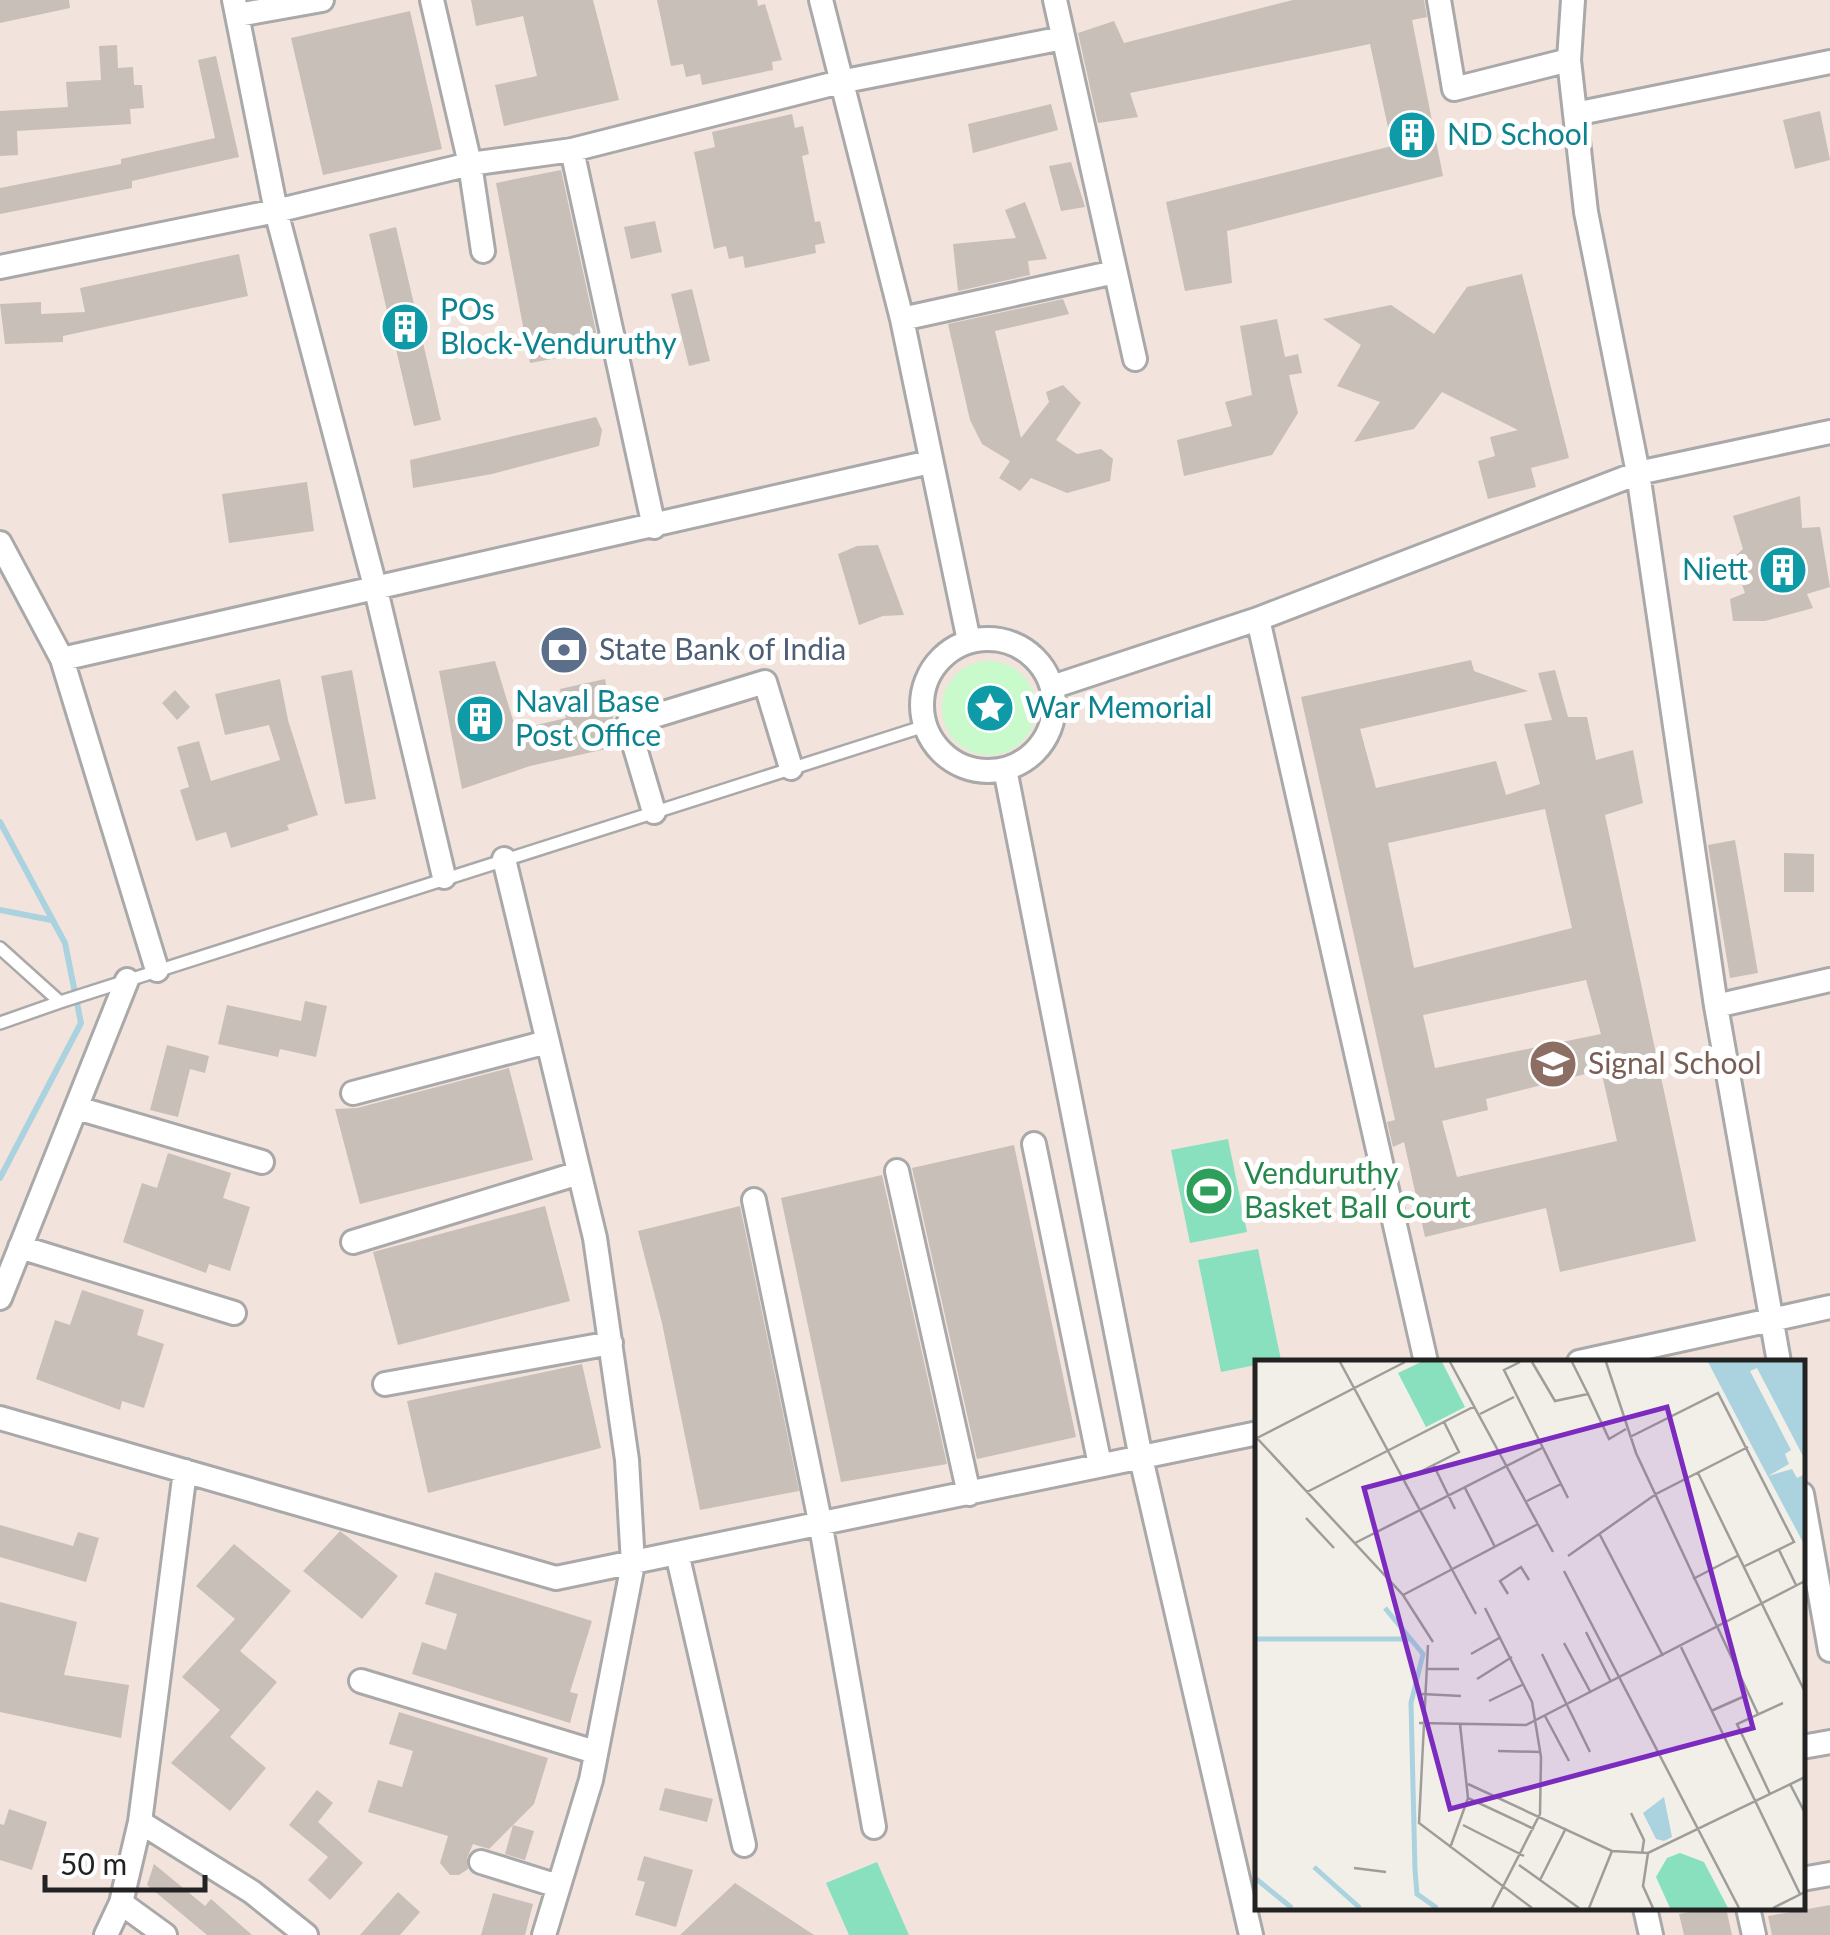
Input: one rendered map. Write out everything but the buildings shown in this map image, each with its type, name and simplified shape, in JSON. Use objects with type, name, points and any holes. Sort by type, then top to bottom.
[{"type":"street","points":[[322,0],[236,8],[276,212],[376,590],[444,877]]},
{"type":"street","points":[[432,0],[470,164],[483,251]]},
{"type":"street","points":[[821,0],[902,320],[969,641]]},
{"type":"street","points":[[1054,0],[1135,359]]},
{"type":"street","points":[[1438,0],[1454,89],[1569,60]]},
{"type":"street","points":[[1572,0],[1569,60],[1586,212],[1638,473],[1716,1006],[1780,1360]]},
{"type":"street","points":[[0,267],[276,212],[470,164],[572,150],[840,82],[1063,38]]},
{"type":"street","points":[[1574,114],[1830,62]]},
{"type":"street","points":[[572,150],[654,527]]},
{"type":"street","points":[[902,320],[1116,272]]},
{"type":"street","points":[[1052,687],[1258,620],[1638,473],[1830,432]]},
{"type":"street","points":[[62,659],[930,462]]},
{"type":"street","points":[[0,543],[62,659],[157,970]]},
{"type":"street","points":[[1258,620],[1426,1360]]},
{"type":"street","points":[[1000,640],[1029,652],[1052,687],[1050,728],[1032,753],[1005,769],[966,767],[948,758],[925,726],[921,705],[929,674],[950,650],[969,641],[1000,640]]},
{"type":"street","points":[[654,812],[628,724],[765,682],[791,768]]},
{"type":"street","points":[[1005,769],[1141,1458],[1250,1935]]},
{"type":"street","points":[[504,859],[595,1238],[627,1460],[633,1564],[591,1780],[544,1935]]},
{"type":"street","points":[[0,1298],[126,980]]},
{"type":"street","points":[[1716,1006],[1830,980]]},
{"type":"street","points":[[353,1093],[547,1042]]},
{"type":"street","points":[[77,1108],[262,1162]]},
{"type":"street","points":[[1034,1144],[1100,1466]]},
{"type":"street","points":[[896,1171],[969,1494]]},
{"type":"street","points":[[352,1242],[579,1173]]},
{"type":"street","points":[[754,1200],[820,1521],[874,1828]]},
{"type":"street","points":[[20,1247],[234,1313]]},
{"type":"street","points":[[1588,1360],[1830,1306]]},
{"type":"street","points":[[385,1384],[611,1343]]},
{"type":"street","points":[[0,1418],[556,1578],[1255,1434]]},
{"type":"street","points":[[106,1935],[121,1902],[140,1822],[185,1471]]},
{"type":"street","points":[[1805,1511],[1830,1650]]},
{"type":"street","points":[[677,1553],[744,1845]]},
{"type":"street","points":[[361,1681],[595,1752]]},
{"type":"street","points":[[1805,1746],[1830,1742]]},
{"type":"street","points":[[140,1822],[252,1892],[306,1935]]},
{"type":"street","points":[[480,1862],[558,1886]]},
{"type":"street","points":[[1805,1878],[1830,1874]]},
{"type":"street","points":[[121,1902],[165,1935]]},
{"type":"street","points":[[1645,1910],[1651,1935]]},
{"type":"street","points":[[1748,1910],[1754,1935]]},
{"type":"lane","points":[[0,1023],[444,877],[925,726]]},
{"type":"lane","points":[[0,948],[65,1001]]},
{"type":"shaded area","points":[[0,0],[1830,0],[1830,1935],[0,1935]]},
{"type":"green space","points":[[989,661],[1007,665],[1022,675],[1032,690],[1036,708],[1032,726],[1022,741],[1007,751],[989,755],[971,751],[956,741],[946,726],[942,708],[946,690],[956,675],[971,665]]},
{"type":"green space","name":"Venduruthy Basket Ball Court","points":[[1228,1139],[1247,1232],[1190,1243],[1171,1150]]},
{"type":"green space","points":[[1258,1249],[1281,1360],[1255,1360],[1255,1365],[1221,1372],[1198,1260]]},
{"type":"green space","points":[[877,1862],[909,1935],[849,1935],[826,1883]]},
{"type":"waterway","points":[[0,822],[65,943],[81,1023],[0,1178]]},
{"type":"waterway","points":[[0,910],[51,920]]},
{"type":"place","name":"ND School","points":[[1412,135]]},
{"type":"place","name":"POs Block-Venduruthy","points":[[405,327]]},
{"type":"place","name":"Niett","points":[[1783,570]]},
{"type":"place","name":"State Bank of India","points":[[564,650]]},
{"type":"place","name":"War Memorial","points":[[990,708]]},
{"type":"place","name":"Naval Base Post Office","points":[[480,719]]},
{"type":"place","name":"Signal School","points":[[1553,1064]]},
{"type":"place","name":"Venduruthy Basket Ball Court","points":[[1209,1191]]}]
